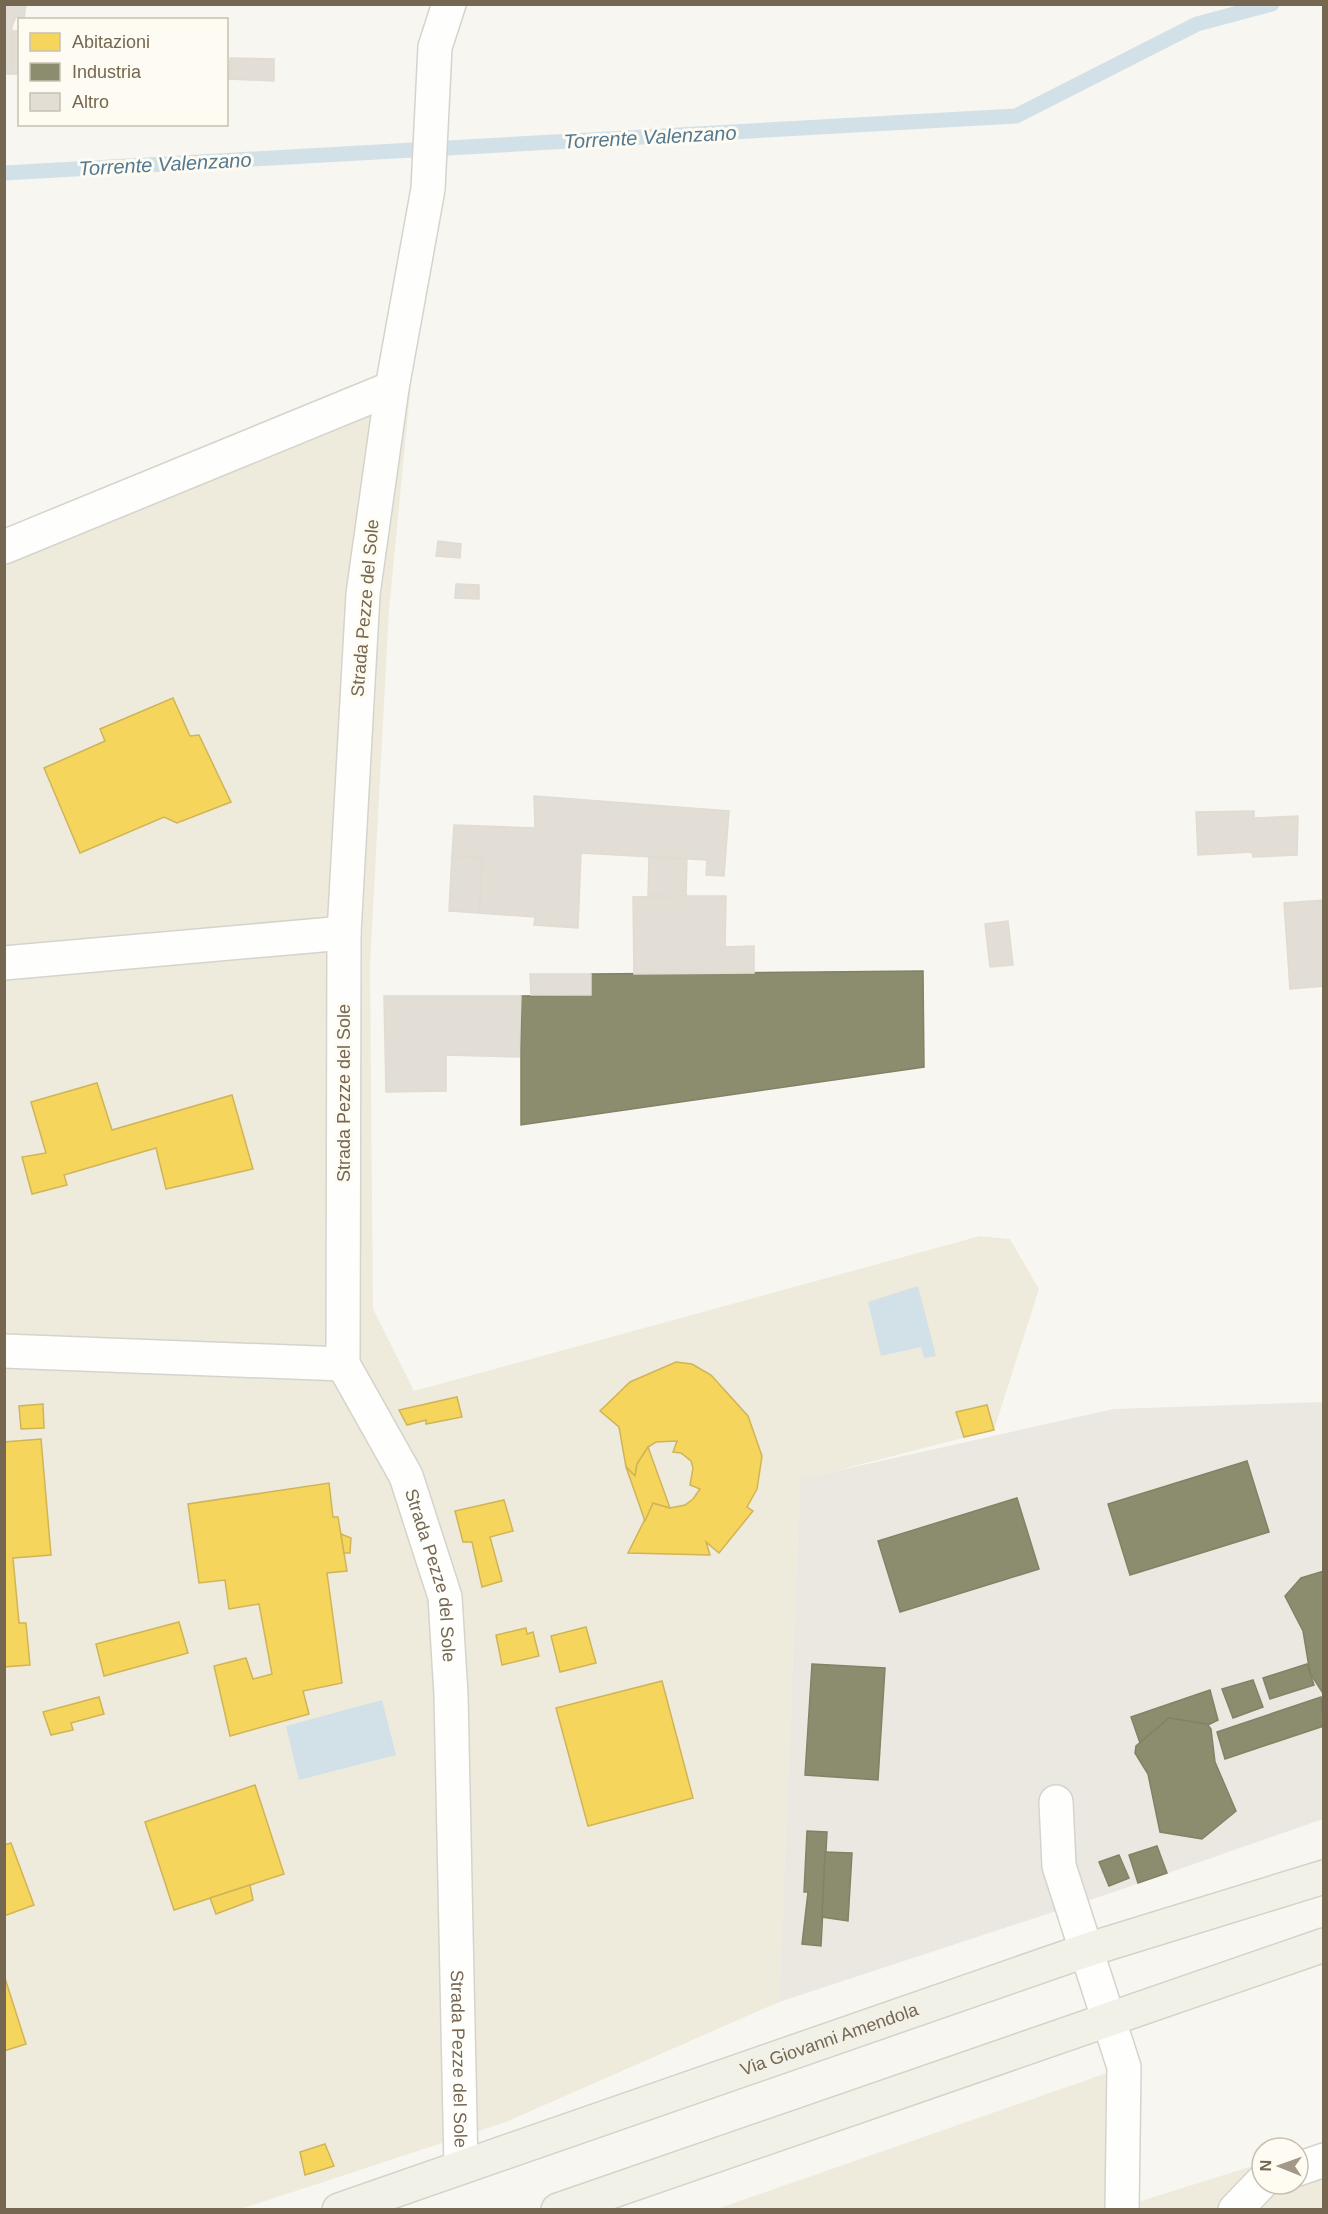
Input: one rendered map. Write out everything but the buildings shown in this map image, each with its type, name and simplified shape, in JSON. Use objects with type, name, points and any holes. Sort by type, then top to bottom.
[{"type":"main road","name":"Via Giovanni Amendola","points":[[339,2210],[1087,1950],[1323,1877]]},
{"type":"main road","points":[[558,2210],[1323,1945]]},
{"type":"street","name":"Strada Pezze del Sole","points":[[449,4],[435,47],[428,182],[392,388],[363,594],[344,933],[342,1364],[406,1476],[445,1597],[451,1695],[461,2167]]},
{"type":"street","points":[[4,547],[392,388]]},
{"type":"street","points":[[4,963],[344,933]]},
{"type":"street","points":[[4,1351],[342,1364]]},
{"type":"street","points":[[1056,1802],[1059,1866],[1124,2067],[1122,2210]]},
{"type":"street","points":[[1235,2210],[1250,2194]]},
{"type":"shaded area","points":[[413,362],[389,610],[370,965],[373,1309],[414,1391],[980,1236],[1010,1239],[1039,1289],[994,1430],[800,1480],[779,2002],[506,2122],[241,2209],[5,2210],[5,532]]},
{"type":"shaded area","points":[[918,1286],[936,1356],[924,1358],[921,1347],[881,1356],[868,1302]]},
{"type":"shaded area","points":[[1323,1402],[1323,1819],[1108,1894],[779,2002],[800,1479],[1114,1409]]},
{"type":"shaded area","points":[[382,1700],[396,1755],[299,1780],[286,1726]]},
{"type":"shaded area","points":[[1124,2067],[1122,2207],[1250,2167],[1250,2196],[1310,2196],[1310,2147],[1323,2143],[1323,2209],[714,2210]]},
{"type":"waterway","name":"Torrente Valenzano","points":[[4,173],[1016,116],[1197,24],[1272,4]]}]
